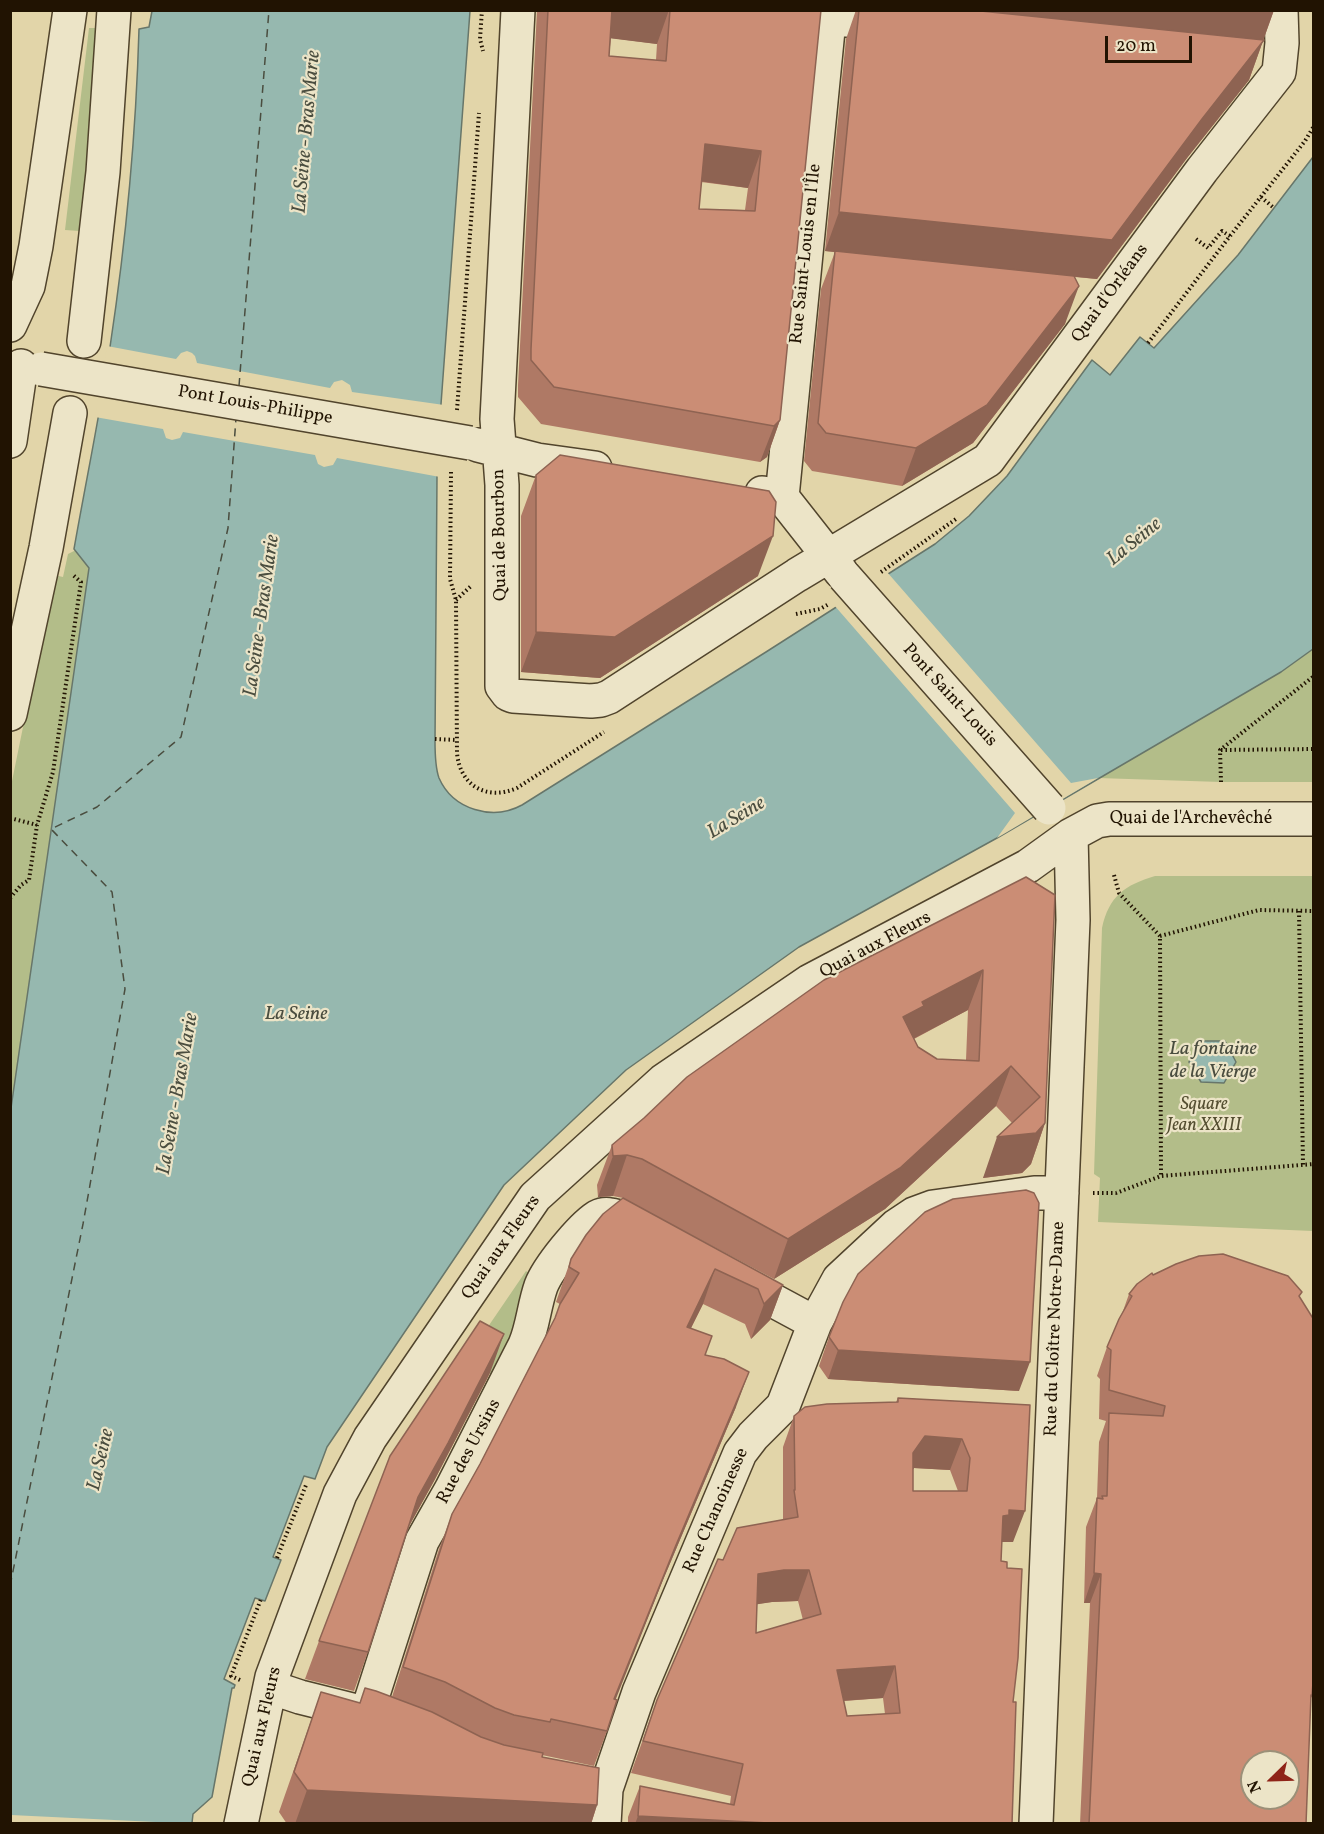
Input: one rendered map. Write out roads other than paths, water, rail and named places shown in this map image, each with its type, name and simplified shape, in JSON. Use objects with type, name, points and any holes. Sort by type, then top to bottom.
[{"type":"street","points":[[10,325],[28,286],[36,246],[70,10]]},
{"type":"street","points":[[84,341],[103,172],[114,10]]},
{"type":"street","name":"Quai de Bourbon","points":[[518,10],[497,419],[485,447],[502,485],[502,681],[504,690],[510,695],[601,700],[797,574],[834,578]]},
{"type":"street","points":[[748,10],[830,14],[927,28]]},
{"type":"street","name":"Quai d'Orléans","points":[[834,578],[874,529],[988,459],[1202,170],[1279,72],[1269,62],[1281,10]]},
{"type":"street","name":"Rue Saint-Louis en l'Île","points":[[782,496],[820,270],[830,14]]},
{"type":"street","points":[[1069,296],[1081,297],[1100,308]]},
{"type":"street","points":[[10,441],[24,366]]},
{"type":"street","name":"Pont Louis-Philippe","points":[[24,366],[485,447],[537,460],[618,472]]},
{"type":"street","points":[[10,714],[46,548],[70,413]]},
{"type":"street","points":[[735,489],[782,496]]},
{"type":"street","name":"Pont Saint-Louis","points":[[782,496],[834,578],[1049,808],[1071,835]]},
{"type":"street","name":"Quai de l'Archevêché","points":[[1071,835],[1097,821],[1109,819],[1314,819]]},
{"type":"street","name":"Rue du Cloître Notre-Dame","points":[[1036,1824],[1039,1418],[1062,1193],[1074,920],[1071,835]]},
{"type":"street","name":"Quai aux Fleurs","points":[[241,1824],[255,1684],[353,1467],[370,1438],[536,1197],[663,1081],[786,996],[810,981],[1028,866],[1071,835]]},
{"type":"street","name":"Rue Chanoinesse","points":[[604,1824],[606,1789],[639,1692],[740,1453],[762,1426],[783,1406],[815,1323],[839,1279],[896,1226],[914,1214],[933,1207],[1034,1193],[1062,1193]]},
{"type":"street","name":"Rue des Ursins","points":[[255,1684],[381,1719],[422,1541],[451,1490],[525,1345],[532,1327],[542,1284],[566,1248],[600,1215],[618,1216],[669,1244]]},
{"type":"street","points":[[710,1266],[815,1323]]},
{"type":"street","points":[[783,1406],[815,1407]]},
{"type":"street","points":[[572,1782],[606,1789]]},
{"type":"water","name":"La Seine","points":[[152,11],[470,11],[437,477],[435,741],[439,778],[445,789],[464,805],[475,810],[499,812],[522,805],[935,544],[969,516],[1007,476],[1092,360],[1110,375],[1140,337],[1154,348],[1238,255],[1313,157],[1313,649],[1281,672],[997,838],[799,947],[626,1070],[504,1185],[327,1447],[315,1479],[304,1476],[273,1557],[281,1560],[265,1601],[255,1598],[224,1679],[235,1685],[232,1688],[212,1797],[193,1814],[192,1823],[11,1824],[11,1108],[89,568],[74,549],[106,372],[121,268],[133,148],[139,29],[149,27]]},
{"type":"water","name":"La fontaine de la Vierge","points":[[1202,1041],[1225,1041],[1236,1062],[1224,1083],[1201,1082],[1189,1062]]},
{"type":"water label","name":"La Seine - Bras Marie","points":[[308,132]]},
{"type":"water label","name":"La Seine - Bras Marie","points":[[263,616]]},
{"type":"water label","name":"La Seine - Bras Marie","points":[[179,1094]]},
{"type":"park label","name":"Square Jean XXIII","points":[[1204,1116]]}]
